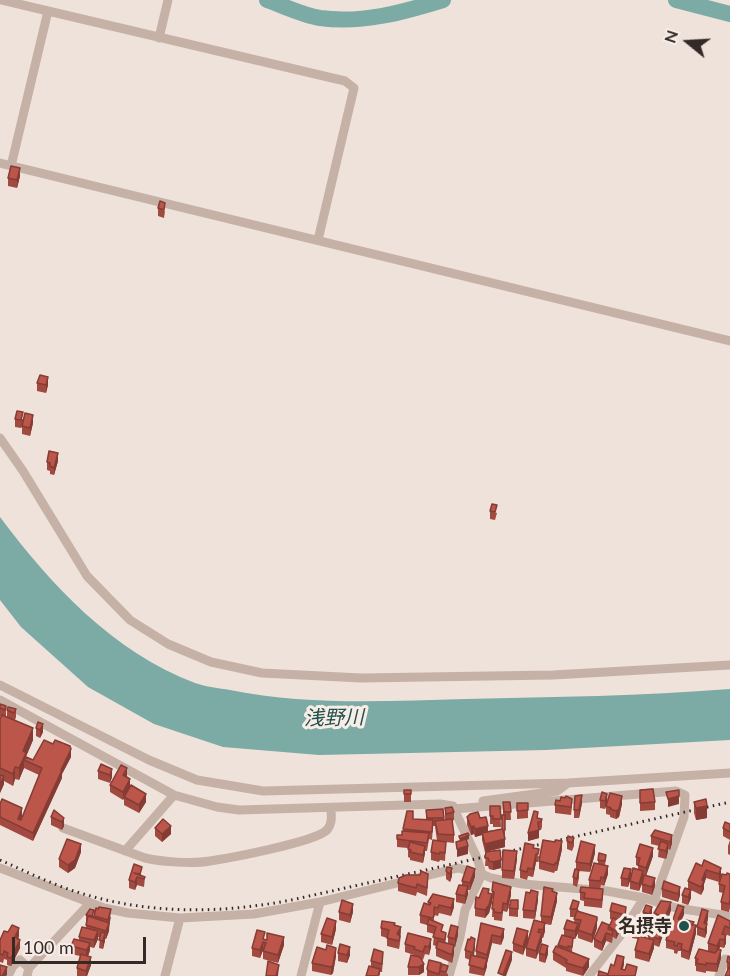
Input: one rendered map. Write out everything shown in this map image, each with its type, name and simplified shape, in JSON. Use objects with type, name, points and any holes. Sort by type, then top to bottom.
[{"type":"street","points":[[2,0],[345,81],[354,88],[318,240]]},
{"type":"street","points":[[159,38],[168,0]]},
{"type":"street","points":[[11,166],[48,11]]},
{"type":"street","points":[[0,163],[730,341]]},
{"type":"street","points":[[0,438],[87,576],[130,620],[168,644],[211,662],[262,673],[361,678],[553,675],[730,665]]},
{"type":"street","points":[[0,685],[148,760],[197,780],[263,791],[568,783],[730,773]]},
{"type":"street","points":[[0,700],[174,795],[217,807],[238,810],[440,804],[454,808],[676,791],[685,795],[684,817],[654,901]]},
{"type":"street","points":[[454,808],[557,791],[568,783]]},
{"type":"street","points":[[125,851],[174,795]]},
{"type":"street","points":[[63,828],[155,860],[208,862],[311,839],[327,830],[332,822],[331,808]]},
{"type":"street","points":[[449,976],[465,910],[482,874],[454,808]]},
{"type":"street","points":[[0,868],[90,903],[128,914],[180,918],[254,914],[320,902],[458,868],[490,878],[523,884],[607,891],[644,898],[676,908],[730,916]]},
{"type":"street","points":[[589,976],[620,936],[644,898]]},
{"type":"street","points":[[301,976],[320,902]]},
{"type":"street","points":[[8,976],[13,966],[20,960],[28,972],[90,903]]},
{"type":"street","points":[[165,976],[180,918]]},
{"type":"street","points":[[719,976],[725,959]]},
{"type":"water","name":"浅野川","points":[[0,517],[62,591],[111,635],[137,654],[165,670],[199,684],[259,695],[348,701],[598,696],[730,689],[730,740],[546,750],[319,755],[223,747],[154,724],[88,687],[21,627],[0,600]]},
{"type":"building","points":[[11,166],[20,168],[17,180],[8,178]]},
{"type":"building","points":[[160,201],[165,203],[164,210],[158,208]]},
{"type":"building","points":[[40,375],[48,377],[46,385],[37,383]]},
{"type":"building","points":[[17,411],[23,412],[21,420],[15,419]]},
{"type":"building","points":[[25,413],[33,415],[30,428],[22,426]]},
{"type":"building","points":[[49,451],[58,453],[54,468],[47,462]]},
{"type":"building","points":[[492,504],[497,505],[495,512],[490,511]]},
{"type":"building","points":[[0,704],[6,706],[5,710],[0,708]]},
{"type":"building","points":[[8,707],[16,709],[14,713],[7,710]]},
{"type":"building","points":[[2,715],[33,728],[23,751],[26,753],[19,768],[15,767],[13,774],[0,768],[0,719]]},
{"type":"building","points":[[38,722],[43,724],[40,730],[36,728]]},
{"type":"building","points":[[44,740],[53,744],[55,740],[70,746],[71,749],[33,833],[0,817],[0,804],[2,799],[22,808],[18,819],[21,820],[42,768],[24,760],[26,757],[33,760]]},
{"type":"building","points":[[101,764],[112,769],[110,775],[98,771]]},
{"type":"building","points":[[121,765],[127,768],[123,775],[130,779],[123,792],[110,785]]},
{"type":"building","points":[[131,785],[146,794],[139,805],[124,797]]},
{"type":"building","points":[[653,789],[655,802],[640,803],[640,790]]},
{"type":"building","points":[[404,790],[411,790],[411,794],[404,794]]},
{"type":"building","points":[[679,790],[679,796],[668,799],[666,792]]},
{"type":"building","points":[[602,792],[607,794],[605,801],[600,800]]},
{"type":"building","points":[[610,793],[622,796],[619,809],[616,811],[606,806]]},
{"type":"building","points":[[582,795],[579,810],[574,810],[575,796]]},
{"type":"building","points":[[566,796],[572,799],[571,807],[555,805],[556,800],[560,801],[561,797]]},
{"type":"building","points":[[706,799],[707,806],[696,808],[694,802]]},
{"type":"building","points":[[503,802],[510,802],[511,812],[504,812]]},
{"type":"building","points":[[517,803],[528,803],[528,810],[517,811]]},
{"type":"building","points":[[490,806],[500,806],[501,819],[493,819],[493,816],[490,816]]},
{"type":"building","points":[[452,807],[454,812],[446,814],[445,808]]},
{"type":"building","points":[[443,809],[444,818],[427,818],[426,810]]},
{"type":"building","points":[[54,810],[64,818],[62,822],[51,817]]},
{"type":"building","points":[[407,811],[413,811],[413,819],[433,820],[432,832],[403,829]]},
{"type":"building","points":[[534,811],[538,812],[537,818],[542,819],[538,822],[539,830],[528,833]]},
{"type":"building","points":[[478,812],[480,818],[486,817],[488,826],[475,829],[474,826],[471,827],[467,817]]},
{"type":"building","points":[[502,815],[505,815],[505,830],[503,830],[505,839],[485,844],[482,833],[502,829]]},
{"type":"building","points":[[163,819],[171,826],[162,834],[155,828]]},
{"type":"building","points":[[452,819],[454,835],[438,834],[435,821]]},
{"type":"building","points":[[725,822],[730,824],[730,832],[723,828]]},
{"type":"building","points":[[655,830],[672,835],[670,842],[651,836]]},
{"type":"building","points":[[402,831],[429,833],[427,843],[397,839],[397,835],[402,835]]},
{"type":"building","points":[[468,833],[469,835],[460,839],[459,836]]},
{"type":"building","points":[[568,836],[574,838],[572,843],[567,841]]},
{"type":"building","points":[[67,839],[81,844],[75,860],[68,865],[59,859]]},
{"type":"building","points":[[466,839],[468,846],[457,849],[456,842]]},
{"type":"building","points":[[433,840],[446,842],[445,853],[431,852]]},
{"type":"building","points":[[543,840],[562,841],[557,863],[554,865],[539,861]]},
{"type":"building","points":[[581,841],[595,845],[590,864],[576,862]]},
{"type":"building","points":[[661,841],[668,844],[666,851],[658,849]]},
{"type":"building","points":[[410,842],[425,846],[423,855],[410,852],[411,850],[408,849]]},
{"type":"building","points":[[525,843],[539,849],[533,869],[528,868],[527,872],[520,870]]},
{"type":"building","points":[[640,844],[653,848],[646,868],[638,865],[640,858],[636,857]]},
{"type":"building","points":[[500,850],[501,860],[493,862],[485,858],[486,852]]},
{"type":"building","points":[[503,850],[517,851],[514,871],[502,870]]},
{"type":"building","points":[[599,853],[606,855],[605,861],[598,860]]},
{"type":"building","points":[[704,860],[721,868],[719,874],[706,870],[701,887],[688,881],[696,863],[702,866]]},
{"type":"building","points":[[594,863],[608,866],[604,878],[601,877],[600,881],[589,880]]},
{"type":"building","points":[[134,864],[142,867],[140,874],[134,873],[145,877],[144,879],[137,877],[135,882],[129,880]]},
{"type":"building","points":[[467,866],[475,869],[470,883],[462,881]]},
{"type":"building","points":[[447,867],[452,868],[450,874],[446,871]]},
{"type":"building","points":[[624,868],[631,869],[628,879],[621,878]]},
{"type":"building","points":[[633,868],[643,871],[639,884],[630,881]]},
{"type":"building","points":[[575,869],[579,870],[577,879],[573,877]]},
{"type":"building","points":[[421,871],[428,874],[427,888],[417,884],[416,888],[398,883],[399,878],[406,875],[420,875]]},
{"type":"building","points":[[722,874],[730,874],[729,904],[721,902],[725,886],[719,884]]},
{"type":"building","points":[[644,875],[655,878],[652,887],[642,884]]},
{"type":"building","points":[[664,881],[680,887],[678,894],[662,889]]},
{"type":"building","points":[[493,882],[511,887],[507,904],[503,903],[502,913],[494,912],[492,909]]},
{"type":"building","points":[[459,885],[468,886],[465,896],[456,894]]},
{"type":"building","points":[[544,887],[553,889],[552,891],[557,893],[551,917],[541,916]]},
{"type":"building","points":[[581,887],[603,889],[602,900],[584,898],[585,893],[580,892]]},
{"type":"building","points":[[483,888],[489,889],[488,893],[492,894],[485,910],[475,908],[476,897],[479,898]]},
{"type":"building","points":[[685,888],[691,890],[688,897],[682,895]]},
{"type":"building","points":[[531,890],[538,892],[535,911],[523,910],[526,892],[530,893]]},
{"type":"building","points":[[433,894],[454,899],[451,908],[439,905],[438,908],[434,907],[432,918],[420,915],[424,903],[430,905],[431,903],[428,902]]},
{"type":"building","points":[[342,900],[353,904],[350,915],[339,912]]},
{"type":"building","points":[[511,900],[518,900],[518,909],[509,908]]},
{"type":"building","points":[[573,900],[579,902],[577,909],[570,909]]},
{"type":"building","points":[[661,901],[671,902],[665,918],[654,913]]},
{"type":"building","points":[[612,903],[626,907],[625,915],[610,911]]},
{"type":"building","points":[[646,905],[652,907],[649,914],[643,912]]},
{"type":"building","points":[[678,905],[684,907],[678,919],[694,922],[692,925],[696,925],[689,952],[681,949],[682,944],[678,943],[677,946],[674,945],[675,942],[666,940]]},
{"type":"building","points":[[96,908],[111,909],[108,920],[94,916]]},
{"type":"building","points":[[90,909],[94,910],[92,916],[86,915]]},
{"type":"building","points":[[702,909],[708,911],[704,923],[707,924],[705,930],[697,927]]},
{"type":"building","points":[[577,911],[597,917],[592,935],[578,930],[581,920],[574,919]]},
{"type":"building","points":[[718,915],[730,921],[730,928],[725,926],[722,934],[726,935],[724,940],[720,939],[717,946],[708,943]]},
{"type":"building","points":[[88,916],[109,923],[106,931],[86,925]]},
{"type":"building","points":[[327,918],[336,921],[332,937],[321,934]]},
{"type":"building","points":[[613,918],[621,921],[616,931],[609,927]]},
{"type":"building","points":[[653,918],[665,922],[659,939],[648,935]]},
{"type":"building","points":[[429,919],[443,925],[441,931],[446,933],[445,940],[433,937],[436,927],[427,924]]},
{"type":"building","points":[[534,920],[545,923],[543,930],[539,929],[538,932],[542,933],[536,951],[526,948]]},
{"type":"building","points":[[567,920],[578,924],[575,931],[564,929]]},
{"type":"building","points":[[382,921],[395,923],[394,925],[401,927],[397,934],[400,936],[399,941],[387,938],[389,930],[381,928]]},
{"type":"building","points":[[635,921],[646,924],[643,933],[632,930]]},
{"type":"building","points":[[602,922],[609,925],[608,929],[613,931],[612,935],[606,933],[602,943],[594,939]]},
{"type":"building","points":[[481,923],[504,929],[501,937],[492,935],[487,955],[476,951]]},
{"type":"building","points":[[12,925],[19,928],[15,937],[20,940],[11,958],[7,957],[8,953],[4,951],[3,955],[0,954],[0,940],[4,931],[8,932]]},
{"type":"building","points":[[451,925],[458,927],[455,939],[448,937]]},
{"type":"building","points":[[82,927],[98,931],[94,940],[79,937]]},
{"type":"building","points":[[517,928],[528,931],[523,947],[513,943]]},
{"type":"building","points":[[257,930],[265,932],[263,939],[267,940],[267,933],[284,937],[278,955],[263,951],[266,943],[263,942],[260,950],[252,948]]},
{"type":"building","points":[[101,932],[105,933],[103,941],[99,940]]},
{"type":"building","points":[[408,933],[431,939],[429,947],[425,946],[423,952],[405,944]]},
{"type":"building","points":[[562,935],[573,938],[572,947],[558,945]]},
{"type":"building","points":[[639,936],[654,940],[649,954],[635,950]]},
{"type":"building","points":[[471,937],[475,939],[473,953],[465,950],[468,939],[470,940]]},
{"type":"building","points":[[74,939],[90,943],[88,948],[86,950],[71,946]]},
{"type":"building","points":[[438,941],[454,945],[452,955],[436,948]]},
{"type":"building","points":[[340,944],[350,947],[347,955],[338,953]]},
{"type":"building","points":[[542,944],[548,946],[545,955],[539,953]]},
{"type":"building","points":[[327,945],[336,948],[333,965],[331,967],[312,963],[317,947],[326,950]]},
{"type":"building","points":[[556,946],[589,959],[583,968],[566,963],[567,960],[553,952]]},
{"type":"building","points":[[374,949],[383,952],[382,964],[371,961]]},
{"type":"building","points":[[699,949],[715,953],[718,949],[721,950],[717,964],[696,963],[698,959],[695,958]]},
{"type":"building","points":[[506,950],[512,952],[503,975],[498,973]]},
{"type":"building","points":[[81,954],[91,957],[86,971],[77,968]]},
{"type":"building","points":[[411,955],[420,957],[424,964],[419,967],[408,967]]},
{"type":"building","points":[[471,955],[487,959],[484,969],[469,965]]},
{"type":"building","points":[[617,955],[624,957],[621,969],[625,970],[627,964],[637,967],[635,976],[598,976],[599,971],[608,974],[611,964],[614,966]]},
{"type":"building","points":[[429,960],[441,963],[439,974],[427,969]]},
{"type":"building","points":[[268,961],[279,965],[276,976],[266,976]]},
{"type":"building","points":[[442,964],[448,966],[446,972],[440,971]]},
{"type":"building","points":[[0,965],[7,967],[2,976],[0,976]]},
{"type":"building","points":[[730,965],[730,976],[725,976]]},
{"type":"building","points":[[369,966],[380,969],[378,976],[366,976]]},
{"type":"waterway","points":[[267,0],[307,15],[336,19],[383,16],[443,0]]},
{"type":"waterway","points":[[676,0],[730,14]]},
{"type":"railway","points":[[0,860],[67,889],[104,900],[186,910],[241,907],[296,899],[730,802]]},
{"type":"place","name":"名摂寺","points":[[684,926]]}]
